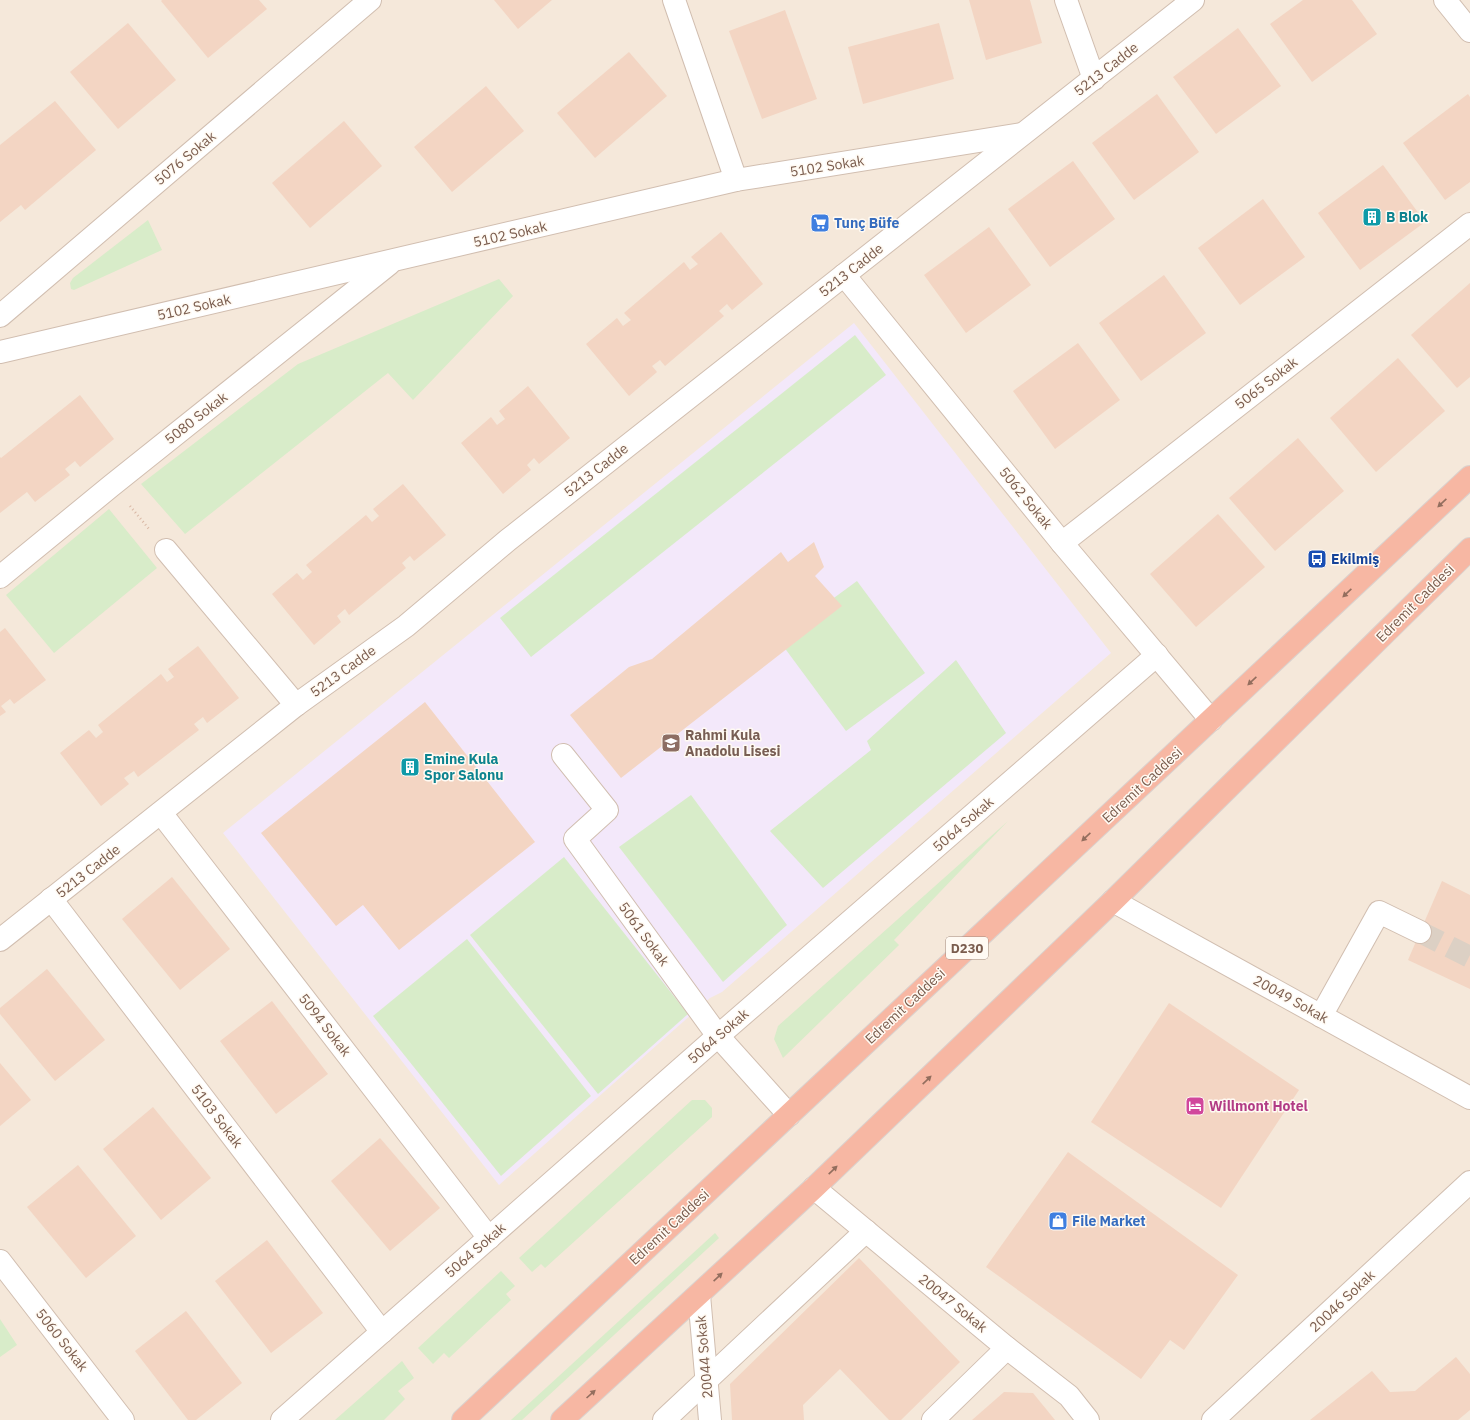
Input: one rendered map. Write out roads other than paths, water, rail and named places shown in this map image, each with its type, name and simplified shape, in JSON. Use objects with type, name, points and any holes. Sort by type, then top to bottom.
[{"type":"highway","name":"Edremit Caddesi","points":[[463,1420],[1470,477]]},
{"type":"highway","name":"Edremit Caddesi","points":[[562,1420],[814,1188],[1113,900],[1470,549]]},
{"type":"street","name":"5076 Sokak","points":[[0,316],[370,0]]},
{"type":"street","points":[[674,0],[736,180]]},
{"type":"street","points":[[1066,0],[1094,79]]},
{"type":"street","name":"5213 Cadde","points":[[0,940],[296,705],[406,626],[508,540],[1193,0]]},
{"type":"street","points":[[1445,0],[1470,31]]},
{"type":"street","name":"5102 Sokak","points":[[0,352],[736,180],[1023,134]]},
{"type":"street","name":"5065 Sokak","points":[[1062,543],[1470,224]]},
{"type":"street","name":"5080 Sokak","points":[[0,577],[111,486],[393,261]]},
{"type":"street","name":"5062 Sokak","points":[[844,275],[1062,543],[1211,720]]},
{"type":"street","points":[[166,550],[296,705]]},
{"type":"street","name":"5064 Sokak","points":[[282,1420],[718,1036],[1157,655]]},
{"type":"street","name":"5061 Sokak","points":[[563,755],[607,810],[575,839],[718,1036],[789,1115]]},
{"type":"street","name":"5094 Sokak","points":[[161,813],[489,1238]]},
{"type":"street","name":"5103 Sokak","points":[[51,900],[382,1332]]},
{"type":"street","name":"20049 Sokak","points":[[1113,900],[1470,1098]]},
{"type":"street","points":[[1321,1016],[1379,912],[1420,932]]},
{"type":"street","name":"20046 Sokak","points":[[1213,1420],[1470,1182]]},
{"type":"street","name":"20047 Sokak","points":[[814,1188],[1007,1348],[1069,1396],[1088,1420]]},
{"type":"street","points":[[664,1420],[866,1231]]},
{"type":"street","name":"5060 Sokak","points":[[0,1261],[123,1420]]},
{"type":"street","name":"20044 Sokak","points":[[699,1295],[710,1420]]},
{"type":"street","points":[[933,1420],[1007,1348]]},
{"type":"tunnel","points":[[1420,932],[1470,957]]},
{"type":"place","name":"B Blok","points":[[1372,217]]},
{"type":"place","name":"Tunç Büfe","points":[[820,223]]},
{"type":"place","name":"Ekilmiş","points":[[1317,559]]},
{"type":"place","name":"Rahmi Kula Anadolu Lisesi","points":[[671,743]]},
{"type":"place","name":"Emine Kula Spor Salonu","points":[[410,767]]},
{"type":"place","name":"Willmont Hotel","points":[[1195,1106]]},
{"type":"place","name":"File Market","points":[[1058,1221]]}]
